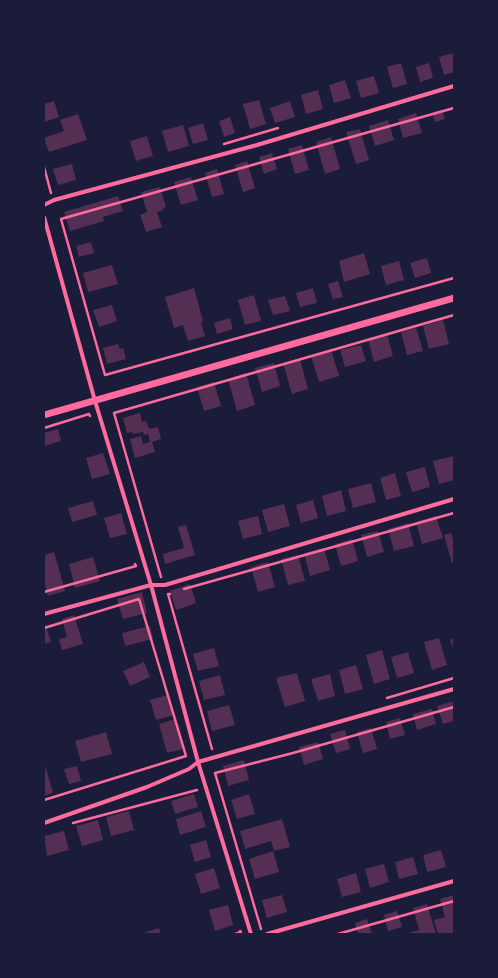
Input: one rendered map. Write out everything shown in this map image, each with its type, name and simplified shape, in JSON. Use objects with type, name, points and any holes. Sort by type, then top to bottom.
[{"type":"street","points":[[44,205],[54,200],[257,145],[454,86]]},
{"type":"street","points":[[44,217],[96,401],[151,585],[198,762],[252,934]]},
{"type":"street","points":[[44,415],[454,298]]},
{"type":"street","points":[[44,614],[151,585],[165,585],[454,499]]},
{"type":"street","points":[[44,823],[147,786],[189,769],[198,762],[454,689]]},
{"type":"street","points":[[267,934],[454,881]]},
{"type":"path","points":[[454,108],[62,219],[106,375],[454,278]]},
{"type":"path","points":[[218,145],[279,128]]},
{"type":"path","points":[[44,168],[51,193],[59,191]]},
{"type":"path","points":[[160,577],[114,413],[454,315]]},
{"type":"path","points":[[44,428],[89,414],[92,422]]},
{"type":"path","points":[[183,590],[454,513]]},
{"type":"path","points":[[44,592],[136,566],[134,559]]},
{"type":"path","points":[[176,592],[168,594],[213,750]]},
{"type":"path","points":[[44,628],[139,599],[186,756],[44,800]]},
{"type":"path","points":[[386,698],[454,678]]},
{"type":"path","points":[[268,928],[260,930],[215,773],[292,753],[454,707]]},
{"type":"path","points":[[67,825],[197,790],[199,797]]},
{"type":"path","points":[[338,934],[454,901]]},
{"type":"path","points":[[235,934],[240,932],[238,925]]},
{"type":"building","points":[[454,53],[454,72],[444,75],[439,57]]},
{"type":"building","points":[[401,63],[407,84],[393,88],[387,67]]},
{"type":"building","points":[[429,63],[433,78],[420,82],[416,67]]},
{"type":"building","points":[[374,76],[379,93],[361,98],[356,81]]},
{"type":"building","points":[[345,80],[351,98],[334,103],[329,85]]},
{"type":"building","points":[[318,90],[323,109],[306,114],[301,95]]},
{"type":"building","points":[[259,100],[266,124],[250,129],[243,104]]},
{"type":"building","points":[[54,101],[59,117],[44,122],[44,104]]},
{"type":"building","points":[[290,101],[295,117],[275,123],[270,108]]},
{"type":"building","points":[[442,110],[445,119],[435,122],[432,113]]},
{"type":"building","points":[[416,113],[422,133],[403,138],[398,119]]},
{"type":"building","points":[[78,114],[87,140],[49,152],[44,138],[64,131],[60,120]]},
{"type":"building","points":[[230,117],[235,133],[224,137],[219,121]]},
{"type":"building","points":[[388,120],[394,140],[375,146],[369,126]]},
{"type":"building","points":[[203,123],[208,140],[193,144],[188,128]]},
{"type":"building","points":[[183,125],[189,146],[168,152],[162,131]]},
{"type":"building","points":[[360,129],[369,160],[356,164],[346,132]]},
{"type":"building","points":[[147,136],[153,156],[136,161],[130,141]]},
{"type":"building","points":[[331,137],[340,169],[325,174],[316,142]]},
{"type":"building","points":[[302,145],[309,170],[295,174],[288,149]]},
{"type":"building","points":[[272,153],[277,169],[264,174],[259,157]]},
{"type":"building","points":[[247,161],[255,188],[243,192],[235,165]]},
{"type":"building","points":[[72,164],[76,180],[58,185],[53,169]]},
{"type":"building","points":[[217,169],[224,194],[212,197],[205,173]]},
{"type":"building","points":[[191,177],[198,200],[181,205],[174,182]]},
{"type":"building","points":[[160,187],[166,207],[163,208],[164,210],[157,212],[162,227],[146,232],[140,215],[147,212],[141,192]]},
{"type":"building","points":[[118,196],[123,211],[103,217],[104,221],[70,231],[64,212]]},
{"type":"building","points":[[91,242],[94,253],[79,257],[76,246]]},
{"type":"building","points":[[364,253],[370,274],[344,282],[339,261]]},
{"type":"building","points":[[427,258],[431,273],[415,278],[410,263]]},
{"type":"building","points":[[399,261],[404,280],[386,285],[381,266]]},
{"type":"building","points":[[112,265],[118,284],[88,292],[83,273]]},
{"type":"building","points":[[338,281],[343,297],[333,299],[328,284]]},
{"type":"building","points":[[194,288],[203,321],[201,322],[205,336],[188,341],[183,325],[174,328],[165,297]]},
{"type":"building","points":[[313,288],[317,303],[300,307],[296,293]]},
{"type":"building","points":[[254,295],[261,321],[245,325],[238,300]]},
{"type":"building","points":[[285,296],[290,311],[273,315],[268,300]]},
{"type":"building","points":[[112,305],[117,321],[99,327],[93,310]]},
{"type":"building","points":[[230,318],[233,329],[217,334],[214,323]]},
{"type":"building","points":[[443,320],[449,344],[429,349],[423,326]]},
{"type":"building","points":[[416,328],[423,351],[407,355],[401,332]]},
{"type":"building","points":[[387,334],[393,356],[374,362],[368,339]]},
{"type":"building","points":[[118,344],[120,349],[123,348],[126,359],[107,364],[103,348]]},
{"type":"building","points":[[361,345],[366,361],[345,367],[340,350]]},
{"type":"building","points":[[331,350],[339,376],[319,382],[311,356]]},
{"type":"building","points":[[300,359],[308,389],[292,394],[283,363]]},
{"type":"building","points":[[274,363],[280,386],[262,392],[255,368]]},
{"type":"building","points":[[246,373],[255,405],[237,411],[228,379]]},
{"type":"building","points":[[214,382],[221,406],[204,411],[197,387]]},
{"type":"building","points":[[140,413],[142,422],[146,421],[149,429],[158,427],[161,439],[152,442],[155,452],[135,458],[130,439],[141,436],[143,444],[150,442],[148,434],[144,435],[143,432],[133,434],[132,432],[127,433],[123,418]]},
{"type":"building","points":[[58,429],[61,441],[44,446],[44,433]]},
{"type":"building","points":[[103,453],[110,474],[92,479],[86,458]]},
{"type":"building","points":[[454,456],[454,480],[439,484],[433,461]]},
{"type":"building","points":[[425,467],[430,487],[412,492],[406,472]]},
{"type":"building","points":[[395,473],[401,496],[386,500],[380,478]]},
{"type":"building","points":[[371,483],[376,502],[353,508],[348,489]]},
{"type":"building","points":[[341,490],[346,511],[327,516],[322,496]]},
{"type":"building","points":[[313,500],[318,518],[301,523],[296,505]]},
{"type":"building","points":[[93,501],[97,515],[72,522],[68,508]]},
{"type":"building","points":[[284,504],[290,526],[268,532],[262,510]]},
{"type":"building","points":[[121,513],[127,534],[110,538],[104,518]]},
{"type":"building","points":[[258,516],[262,534],[243,539],[238,521]]},
{"type":"building","points":[[436,516],[443,538],[422,544],[416,522]]},
{"type":"building","points":[[408,523],[414,546],[394,551],[388,529]]},
{"type":"building","points":[[186,525],[195,555],[165,564],[163,554],[184,548],[178,527]]},
{"type":"building","points":[[378,531],[384,552],[367,557],[361,535]]},
{"type":"building","points":[[451,533],[454,542],[454,562],[452,563],[444,535]]},
{"type":"building","points":[[352,539],[358,561],[341,566],[335,544]]},
{"type":"building","points":[[324,548],[330,570],[310,576],[304,553]]},
{"type":"building","points":[[54,552],[65,591],[48,596],[44,582],[44,555]]},
{"type":"building","points":[[298,555],[305,581],[288,585],[281,559]]},
{"type":"building","points":[[93,557],[100,581],[75,588],[69,564]]},
{"type":"building","points":[[268,562],[275,587],[258,592],[251,567]]},
{"type":"building","points":[[190,584],[196,603],[176,610],[170,591]]},
{"type":"building","points":[[142,592],[147,613],[123,619],[117,599]]},
{"type":"building","points":[[74,615],[83,644],[62,650],[59,639],[67,637],[62,619]]},
{"type":"building","points":[[44,620],[51,642],[44,644]]},
{"type":"building","points":[[150,626],[153,639],[125,646],[122,633]]},
{"type":"building","points":[[439,638],[447,665],[432,670],[424,642]]},
{"type":"building","points":[[454,638],[454,651],[450,640]]},
{"type":"building","points":[[214,648],[219,666],[198,671],[193,654]]},
{"type":"building","points":[[382,650],[390,679],[374,684],[366,655]]},
{"type":"building","points":[[408,652],[414,673],[397,678],[391,657]]},
{"type":"building","points":[[144,662],[150,677],[130,686],[123,671]]},
{"type":"building","points":[[356,665],[363,689],[345,694],[339,670]]},
{"type":"building","points":[[297,673],[305,701],[285,707],[276,678]]},
{"type":"building","points":[[330,674],[335,696],[318,701],[311,679]]},
{"type":"building","points":[[220,675],[225,695],[204,700],[199,681]]},
{"type":"building","points":[[168,695],[174,715],[156,720],[150,700]]},
{"type":"building","points":[[454,701],[454,721],[443,724],[437,706]]},
{"type":"building","points":[[229,705],[235,725],[212,731],[207,711]]},
{"type":"building","points":[[432,709],[436,724],[417,730],[413,714]]},
{"type":"building","points":[[400,718],[405,735],[390,739],[386,722]]},
{"type":"building","points":[[175,719],[183,749],[167,753],[159,724]]},
{"type":"building","points":[[371,728],[377,749],[363,753],[357,732]]},
{"type":"building","points":[[345,730],[350,749],[336,753],[330,734]]},
{"type":"building","points":[[106,732],[112,754],[81,762],[75,741]]},
{"type":"building","points":[[318,742],[323,759],[304,765],[299,747]]},
{"type":"building","points":[[244,760],[249,780],[228,786],[223,766]]},
{"type":"building","points":[[44,761],[53,793],[44,796]]},
{"type":"building","points":[[77,766],[81,781],[69,784],[64,769]]},
{"type":"building","points":[[194,794],[198,807],[175,814],[171,801]]},
{"type":"building","points":[[249,794],[255,814],[237,819],[231,800]]},
{"type":"building","points":[[129,811],[134,830],[111,836],[106,817]]},
{"type":"building","points":[[201,811],[206,827],[180,835],[176,819]]},
{"type":"building","points":[[282,819],[290,847],[274,851],[271,841],[245,849],[240,831]]},
{"type":"building","points":[[98,820],[103,840],[82,846],[76,826]]},
{"type":"building","points":[[64,831],[69,850],[47,856],[44,836]]},
{"type":"building","points":[[206,840],[211,857],[195,862],[190,845]]},
{"type":"building","points":[[441,850],[446,867],[427,872],[423,855]]},
{"type":"building","points":[[273,851],[279,872],[255,879],[249,859]]},
{"type":"building","points":[[413,857],[418,874],[399,879],[395,862]]},
{"type":"building","points":[[384,864],[389,882],[370,888],[365,869]]},
{"type":"building","points":[[214,868],[220,888],[201,894],[195,874]]},
{"type":"building","points":[[356,873],[361,892],[342,897],[337,879]]},
{"type":"building","points":[[282,895],[287,912],[267,918],[262,900]]},
{"type":"building","points":[[454,895],[454,934],[438,934],[434,920],[445,917],[440,899]]},
{"type":"building","points":[[427,904],[436,934],[405,934],[419,930],[413,908]]},
{"type":"building","points":[[228,905],[233,925],[215,931],[209,910]]},
{"type":"building","points":[[397,911],[402,927],[388,931],[384,915]]},
{"type":"building","points":[[367,919],[372,934],[358,934],[355,923]]},
{"type":"building","points":[[159,928],[161,934],[140,934]]}]
